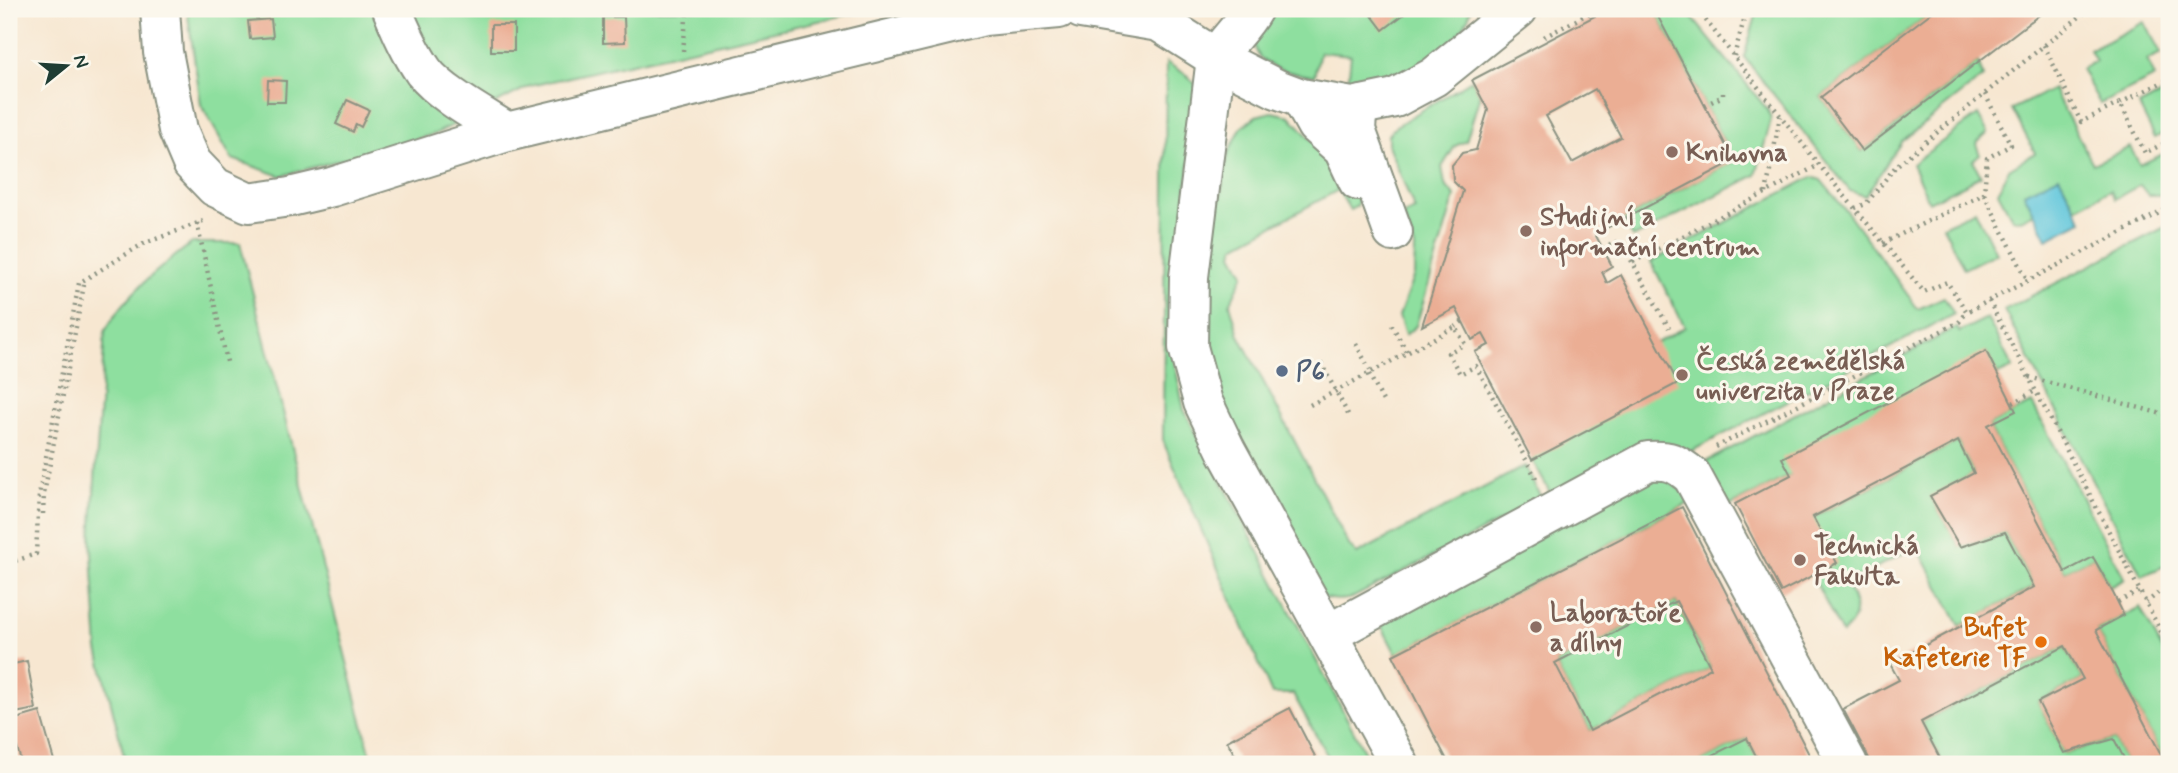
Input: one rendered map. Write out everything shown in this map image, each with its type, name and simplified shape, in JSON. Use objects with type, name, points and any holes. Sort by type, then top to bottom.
[{"type":"street","points":[[160,9],[163,52],[178,130],[192,163],[215,187],[249,203],[332,187],[508,132],[984,16],[1059,9]]},
{"type":"street","points":[[392,9],[405,40],[426,74],[458,100],[508,132]]},
{"type":"street","points":[[1081,9],[1159,22],[1216,58],[1277,89],[1301,98],[1352,107],[1395,98],[1434,77],[1483,23],[1518,9]]},
{"type":"street","points":[[1253,9],[1247,20],[1226,40],[1216,58],[1189,277],[1188,346],[1203,402],[1226,450],[1399,764]]},
{"type":"street","points":[[1301,98],[1316,125],[1343,149],[1381,219],[1356,130],[1357,116],[1363,105]]},
{"type":"street","points":[[1328,634],[1648,461],[1667,460],[1692,476],[1848,764]]},
{"type":"path","points":[[1697,9],[1819,165],[1924,292],[1947,282],[1967,312]]},
{"type":"path","points":[[1734,57],[1747,9]]},
{"type":"path","points":[[1855,208],[1866,204],[1896,166],[2089,9]]},
{"type":"path","points":[[2162,9],[2169,23]]},
{"type":"path","points":[[2044,46],[2081,122],[2169,79]]},
{"type":"path","points":[[1705,105],[1719,98],[1721,97],[1723,96],[1723,93],[1717,90],[1717,97],[1719,98],[1720,98],[1722,97],[1724,94]]},
{"type":"path","points":[[1985,94],[2011,145],[1987,158],[1984,194],[2028,281]]},
{"type":"path","points":[[2120,103],[2145,153],[2169,141]]},
{"type":"path","points":[[1766,193],[1780,115]]},
{"type":"path","points":[[1633,262],[1819,165]]},
{"type":"path","points":[[1883,243],[1984,194]]},
{"type":"path","points":[[9,563],[36,554],[40,494],[79,283],[143,244],[249,203]]},
{"type":"path","points":[[1680,466],[1959,322],[1967,312],[2169,208]]},
{"type":"path","points":[[198,223],[227,362]]},
{"type":"path","points":[[1603,249],[1620,240],[1669,328]]},
{"type":"path","points":[[43,514],[44,494],[85,279]]},
{"type":"path","points":[[1989,301],[2169,646]]},
{"type":"path","points":[[1310,405],[1463,321]]},
{"type":"path","points":[[1392,325],[1407,352]]},
{"type":"path","points":[[1455,327],[1465,344],[1448,353],[1460,374],[1476,366],[1553,511]]},
{"type":"path","points":[[1356,344],[1383,401]]},
{"type":"path","points":[[1321,363],[1350,418]]},
{"type":"path","points":[[2028,377],[2169,416]]},
{"type":"path","points":[[2012,402],[2035,391]]},
{"type":"path","points":[[2146,603],[2169,584]]},
{"type":"path","points":[[2118,602],[2140,591]]},
{"type":"green space","points":[[187,9],[872,9],[530,86],[435,134],[281,176],[232,159],[201,105]]},
{"type":"green space","points":[[1267,9],[1471,9],[1465,24],[1454,39],[1421,66],[1402,76],[1364,86],[1348,84],[1351,55],[1320,52],[1314,76],[1273,67],[1265,61],[1258,54],[1255,34]]},
{"type":"green space","points":[[1654,9],[1685,9],[1768,110],[1771,120],[1756,175],[1633,238],[1624,219],[1734,161]]},
{"type":"green space","points":[[1758,9],[1936,9],[1821,97],[1862,151],[1978,62],[1983,77],[1902,141],[1865,196],[1850,191],[1744,57]]},
{"type":"green space","points":[[2144,22],[2161,53],[2147,60],[2155,77],[2100,104],[2081,69],[2096,61],[2090,50]]},
{"type":"green space","points":[[1166,62],[1188,76],[1198,87],[1170,340],[1184,410],[1371,764],[1332,764],[1293,694],[1272,694],[1163,441]]},
{"type":"green space","points":[[1472,80],[1480,95],[1466,141],[1455,146],[1442,167],[1445,185],[1455,196],[1416,326],[1405,335],[1399,316],[1414,275],[1415,248],[1403,215],[1415,210],[1388,145],[1388,135],[1396,126]]},
{"type":"green space","points":[[2053,89],[2093,164],[2130,147],[2140,165],[2169,151],[2169,188],[2159,195],[2148,195],[2140,185],[2115,199],[2110,190],[2076,208],[2059,176],[2024,193],[2034,213],[2021,220],[2012,218],[1998,192],[2009,169],[2035,153],[2012,109]]},
{"type":"green space","points":[[2169,90],[2169,131],[2155,138],[2139,106]]},
{"type":"green space","points":[[1272,112],[1290,116],[1359,193],[1357,206],[1350,210],[1338,190],[1235,246],[1233,254],[1244,274],[1230,304],[1239,335],[1350,547],[1357,554],[1525,466],[1542,500],[1348,599],[1336,600],[1320,596],[1207,370],[1202,304],[1228,154],[1241,128],[1256,116]]},
{"type":"green space","points":[[1978,115],[1988,133],[1976,144],[1980,155],[1973,161],[1981,176],[1929,202],[1912,164]]},
{"type":"green space","points":[[1812,177],[1821,180],[1848,213],[1918,309],[1944,297],[1954,314],[1684,455],[1552,496],[1532,460],[1656,343],[1685,327],[1651,262]]},
{"type":"green space","points":[[1975,210],[1996,253],[1964,269],[1943,226]]},
{"type":"green space","points":[[2169,225],[2169,564],[2142,576],[2004,310]]},
{"type":"green space","points":[[192,243],[240,243],[373,764],[126,764],[98,650],[91,539],[105,331],[133,293]]},
{"type":"green space","points":[[1987,318],[2013,368],[1998,375],[1986,352],[1791,475],[1726,508],[1702,464],[1957,327],[1959,332]]},
{"type":"green space","points":[[2032,403],[2125,579],[2110,587],[2093,557],[2065,572],[1988,425]]},
{"type":"green space","points":[[1958,441],[1974,473],[1931,497],[1960,547],[2005,532],[2034,587],[1960,626],[1917,546],[1846,583],[1855,615],[1842,634],[1812,575],[1813,517]]},
{"type":"green space","points":[[1652,469],[1695,500],[1396,654],[1381,625]]},
{"type":"green space","points":[[1676,601],[1711,668],[1590,731],[1555,663]]},
{"type":"green space","points":[[2140,607],[2169,663],[2169,764],[2166,764],[2096,630]]},
{"type":"green space","points":[[2065,646],[2083,679],[2038,702],[2064,753],[2114,739],[2127,764],[2017,764],[2014,761],[2007,764],[1943,764],[1921,722]]},
{"type":"green space","points":[[1747,738],[1760,764],[1695,764]]},
{"type":"water","points":[[2059,176],[2082,221],[2047,239],[2024,193]]},
{"type":"building","points":[[1367,9],[1411,9],[1383,30]]},
{"type":"building","name":"Studijní a informační centrum","points":[[1608,9],[1654,9],[1734,161],[1595,234],[1612,266],[1602,272],[1607,283],[1621,275],[1678,383],[1532,460],[1475,352],[1489,345],[1483,334],[1472,340],[1456,308],[1422,326],[1463,191],[1453,181],[1452,165],[1462,153],[1476,150],[1488,110],[1472,80]],"holes":[[[1595,89],[1621,137],[1572,163],[1546,116]]]},
{"type":"building","points":[[1936,9],[2047,9],[1862,151],[1821,97]]},
{"type":"building","points":[[603,17],[624,17],[625,42],[603,43]]},
{"type":"building","points":[[271,19],[273,37],[250,39],[248,21]]},
{"type":"building","points":[[491,25],[514,25],[514,51],[491,51]]},
{"type":"building","points":[[268,80],[286,81],[285,102],[267,102]]},
{"type":"building","points":[[347,100],[369,110],[361,127],[356,124],[353,132],[336,124]]},
{"type":"building","name":"Technická Fakulta","points":[[1986,351],[2016,411],[1988,425],[2065,572],[2093,557],[2110,587],[2124,615],[2096,630],[2166,764],[2127,764],[2114,739],[2064,753],[2038,702],[2083,679],[2065,646],[1921,722],[1943,764],[1872,764],[1843,709],[1899,680],[1890,664],[2034,587],[2005,532],[1960,547],[1930,496],[1974,473],[1958,441],[1813,517],[1837,563],[1781,592],[1735,504],[1791,475],[1782,458]]},
{"type":"building","name":"Laboratoře a dílny","points":[[1682,507],[1814,764],[1760,764],[1747,738],[1695,764],[1449,764],[1393,655]],"holes":[[[1676,601],[1711,668],[1590,731],[1555,663]]]},
{"type":"building","points":[[27,661],[36,709],[15,713],[9,684],[9,665]]},
{"type":"building","points":[[1290,708],[1319,764],[1240,764],[1227,741]]},
{"type":"building","points":[[40,712],[55,764],[22,764],[9,721]]},
{"type":"place","name":"Knihovna","points":[[1672,152]]},
{"type":"place","name":"Studijní a informační centrum","points":[[1526,231]]},
{"type":"place","name":"P6","points":[[1282,371]]},
{"type":"place","name":"Česká zemědělská univerzita v Praze","points":[[1682,375]]},
{"type":"place","name":"Technická Fakulta","points":[[1800,560]]},
{"type":"place","name":"Laboratoře a dílny","points":[[1536,627]]},
{"type":"place","name":"Bufet Kafeterie TF","points":[[2041,642]]}]
